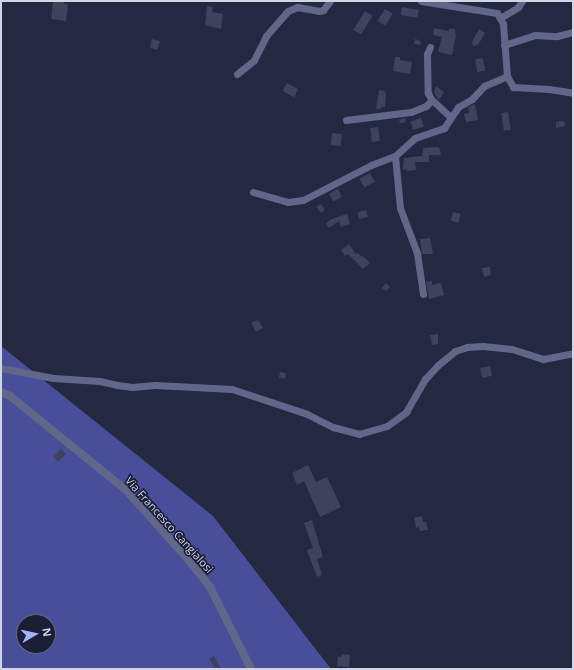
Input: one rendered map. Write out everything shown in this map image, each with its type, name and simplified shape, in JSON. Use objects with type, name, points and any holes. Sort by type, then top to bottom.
[{"type":"street","points":[[238,74],[254,60],[266,36],[288,11],[297,7],[319,11],[323,10],[330,1]]},
{"type":"street","points":[[421,1],[497,13],[503,24],[507,76],[513,87],[549,89],[573,93]]},
{"type":"street","points":[[500,18],[518,7],[522,1]]},
{"type":"street","points":[[504,45],[535,35],[558,36],[573,32]]},
{"type":"street","points":[[430,47],[427,54],[427,89],[432,100],[450,117]]},
{"type":"street","points":[[253,192],[288,202],[303,200],[365,168],[395,156],[415,138],[444,128],[458,107],[472,99],[484,86],[507,76]]},
{"type":"street","points":[[346,120],[411,112],[426,106],[432,100]]},
{"type":"street","points":[[395,156],[400,208],[417,253],[423,294]]},
{"type":"street","points":[[1,368],[53,378],[100,381],[125,386],[155,385],[232,389],[307,414],[332,427],[359,434],[387,426],[406,412],[425,379],[438,365],[455,351],[467,347],[483,346],[512,349],[543,359],[573,353]]},
{"type":"street","name":"Via Francesco Cangialosi","points":[[1,392],[10,396],[116,482],[141,507],[210,587],[251,669]]},
{"type":"shaded area","points":[[1,346],[213,516],[331,669],[1,669]]},
{"type":"building","points":[[53,1],[64,1],[64,4],[68,4],[66,21],[51,19]]},
{"type":"building","points":[[207,6],[213,7],[212,12],[223,14],[221,29],[205,25]]},
{"type":"building","points":[[402,7],[419,10],[417,18],[401,15]]},
{"type":"building","points":[[385,9],[393,14],[385,26],[378,21]]},
{"type":"building","points":[[365,11],[373,16],[361,34],[353,30]]},
{"type":"building","points":[[434,28],[449,31],[449,29],[455,29],[456,36],[452,55],[438,52],[442,37],[433,35]]},
{"type":"building","points":[[479,29],[485,33],[478,45],[473,46],[472,42]]},
{"type":"building","points":[[152,39],[160,41],[158,50],[150,48]]},
{"type":"building","points":[[415,39],[421,41],[420,45],[414,44]]},
{"type":"building","points":[[395,57],[400,57],[400,60],[412,62],[410,74],[393,71]]},
{"type":"building","points":[[483,58],[485,71],[477,72],[475,59]]},
{"type":"building","points":[[287,83],[298,89],[294,97],[283,91]]},
{"type":"building","points":[[436,86],[444,92],[439,100],[434,93]]},
{"type":"building","points":[[379,90],[385,91],[386,93],[385,107],[376,109]]},
{"type":"building","points":[[475,104],[478,120],[466,122],[464,114],[469,113],[468,107]]},
{"type":"building","points":[[508,112],[511,130],[504,131],[501,113]]},
{"type":"building","points":[[405,118],[406,122],[400,123],[399,119]]},
{"type":"building","points":[[421,118],[424,127],[413,130],[411,121]]},
{"type":"building","points":[[564,121],[565,126],[556,128],[556,122]]},
{"type":"building","points":[[378,127],[380,141],[372,142],[370,128]]},
{"type":"building","points":[[332,133],[342,134],[341,146],[331,145]]},
{"type":"building","points":[[439,147],[441,155],[429,155],[429,162],[415,162],[416,170],[403,170],[404,158],[422,156],[423,148]]},
{"type":"building","points":[[370,173],[375,182],[364,188],[360,179]]},
{"type":"building","points":[[338,189],[342,197],[333,202],[329,194]]},
{"type":"building","points":[[321,204],[325,210],[321,213],[316,207]]},
{"type":"building","points":[[366,210],[368,217],[359,219],[357,212]]},
{"type":"building","points":[[453,212],[461,214],[459,223],[451,221]]},
{"type":"building","points":[[347,214],[350,224],[341,227],[339,221],[329,228],[326,223],[332,219]]},
{"type":"building","points":[[430,238],[433,254],[422,254],[420,239]]},
{"type":"building","points":[[349,244],[356,254],[358,253],[362,257],[363,256],[370,263],[363,269],[348,254],[345,256],[341,250]]},
{"type":"building","points":[[490,267],[491,275],[484,277],[482,268]]},
{"type":"building","points":[[432,281],[432,285],[441,283],[444,295],[429,299],[426,282]]},
{"type":"building","points":[[386,283],[390,287],[386,291],[382,288]]},
{"type":"building","points":[[258,320],[263,328],[256,332],[251,323]]},
{"type":"building","points":[[438,334],[438,344],[432,345],[430,335]]},
{"type":"building","points":[[490,366],[492,376],[482,378],[480,368]]},
{"type":"building","points":[[280,372],[286,373],[285,379],[279,378]]},
{"type":"building","points":[[61,449],[66,454],[58,462],[53,457]]},
{"type":"building","points":[[308,465],[316,482],[327,477],[341,507],[320,517],[304,481],[297,485],[292,473]]},
{"type":"building","points":[[422,516],[423,522],[426,522],[428,530],[420,531],[419,527],[416,528],[414,518]]},
{"type":"building","points":[[312,520],[323,557],[317,559],[322,575],[317,577],[307,550],[313,548],[304,523]]},
{"type":"building","points":[[342,654],[350,655],[349,667],[337,666],[338,656],[342,657]]},
{"type":"building","points":[[214,656],[221,669],[215,669],[209,658]]}]
